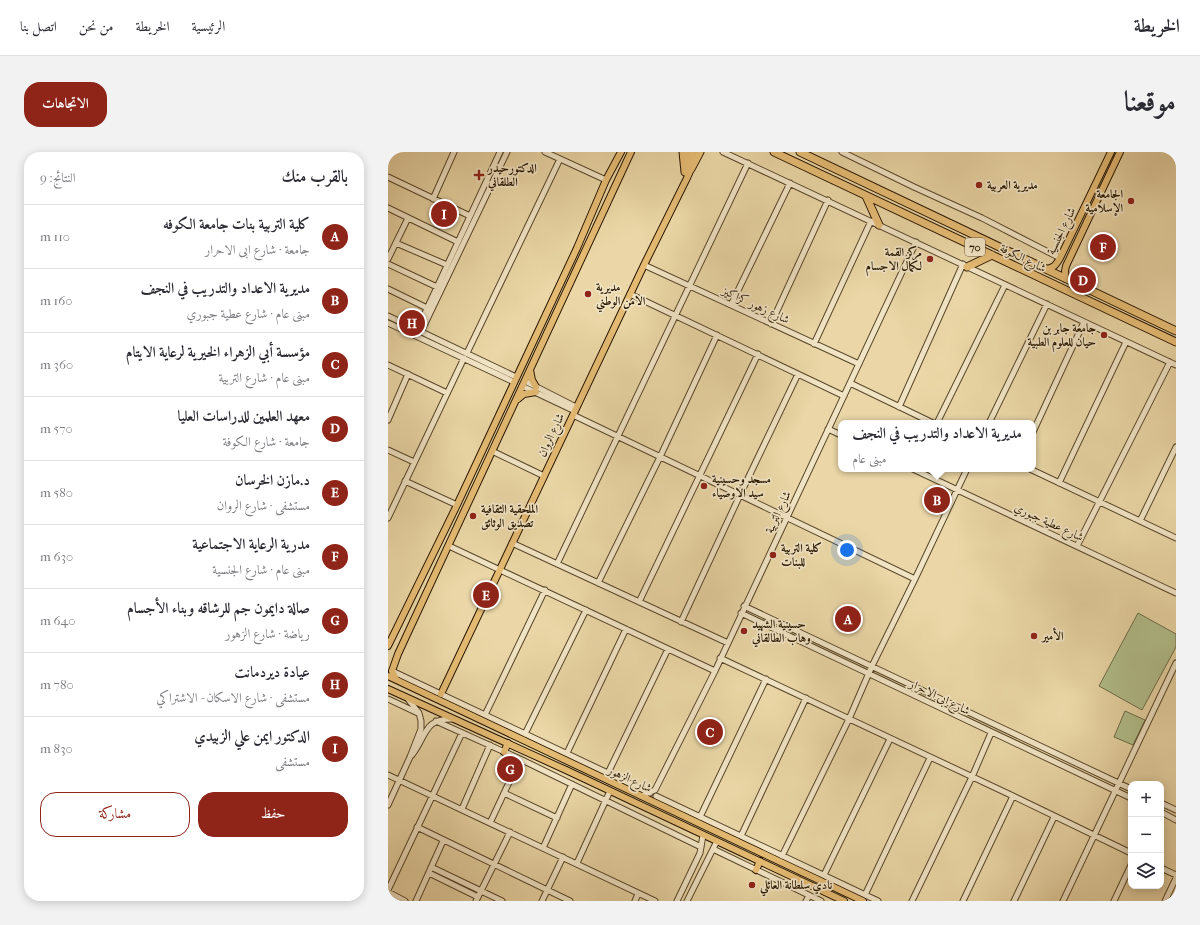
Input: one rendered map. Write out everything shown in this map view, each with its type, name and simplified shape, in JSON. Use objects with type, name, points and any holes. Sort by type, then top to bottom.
[{"type":"highway","points":[[682,152],[688,170]]},
{"type":"highway","points":[[688,170],[700,152]]},
{"type":"highway","name":"شارع الكوفة","points":[[774,152],[1176,342]]},
{"type":"highway","name":"شارع الكوفة","points":[[800,152],[1176,331]]},
{"type":"highway","points":[[866,196],[879,225]]},
{"type":"highway","points":[[965,266],[992,255]]},
{"type":"highway","points":[[1066,291],[1062,284],[1067,279]]},
{"type":"main road","points":[[388,646],[457,505],[577,248],[606,180],[621,152]]},
{"type":"main road","points":[[390,673],[631,152]]},
{"type":"main road","name":"شارع الروان","points":[[687,152],[688,170]]},
{"type":"main road","name":"شارع الروان","points":[[441,694],[682,186],[693,152]]},
{"type":"main road","name":"شارع الجنسية","points":[[1045,269],[1053,268],[1057,265],[1111,152]]},
{"type":"main road","name":"شارع الجنسية","points":[[1067,279],[1065,271],[1068,262],[1120,152]]},
{"type":"main road","points":[[1085,205],[1089,209],[1094,208]]},
{"type":"main road","points":[[577,248],[581,248],[584,251]]},
{"type":"main road","points":[[1060,258],[1068,262]]},
{"type":"main road","points":[[515,402],[524,394],[536,389],[532,380],[530,368]]},
{"type":"main road","points":[[497,419],[506,423]]},
{"type":"main road","points":[[395,632],[406,637]]},
{"type":"main road","name":"شارع الزهور","points":[[390,673],[396,680],[467,710],[568,762],[662,806],[765,851],[839,890],[864,898]]},
{"type":"main road","name":"شارع الزهور","points":[[388,689],[579,776],[844,901]]},
{"type":"main road","points":[[504,752],[508,743]]},
{"type":"main road","points":[[566,770],[569,766],[568,762]]},
{"type":"main road","points":[[579,776],[578,771],[581,768]]},
{"type":"main road","points":[[756,870],[760,862]]},
{"type":"main road","points":[[821,890],[824,887],[824,882]]},
{"type":"main road","points":[[836,897],[836,893],[839,890]]},
{"type":"street","points":[[433,199],[454,152]]},
{"type":"street","points":[[419,331],[427,308],[500,152]]},
{"type":"street","points":[[419,331],[507,152]]},
{"type":"street","points":[[545,152],[606,180]]},
{"type":"street","points":[[723,152],[828,200],[1176,365]]},
{"type":"street","points":[[842,152],[914,188],[982,218],[1060,258]]},
{"type":"street","points":[[388,518],[560,159]]},
{"type":"street","points":[[557,564],[748,163]]},
{"type":"street","points":[[388,178],[470,216]]},
{"type":"street","points":[[731,305],[790,183]]},
{"type":"street","points":[[771,324],[828,200]]},
{"type":"street","points":[[388,208],[458,242]]},
{"type":"street","points":[[388,259],[408,218]]},
{"type":"street","points":[[814,344],[871,221]]},
{"type":"street","name":"شارع التربية","points":[[655,790],[715,671],[744,606],[787,518],[916,242]]},
{"type":"street","points":[[396,243],[447,266]]},
{"type":"street","points":[[388,264],[437,287]]},
{"type":"street","name":"شارع زهور كزاكيز","points":[[644,265],[859,364]]},
{"type":"street","points":[[899,407],[965,266]]},
{"type":"street","points":[[938,420],[1005,285]]},
{"type":"street","points":[[388,289],[427,308]]},
{"type":"street","points":[[630,294],[844,396]]},
{"type":"street","points":[[990,420],[1047,304]]},
{"type":"street","points":[[388,316],[441,341],[465,356]]},
{"type":"street","points":[[1036,426],[1084,322]]},
{"type":"street","points":[[388,323],[515,379]]},
{"type":"street","points":[[598,583],[660,457],[716,335]]},
{"type":"street","points":[[438,346],[441,341]]},
{"type":"street","points":[[1059,483],[1126,342]]},
{"type":"street","points":[[639,602],[758,354]]},
{"type":"street","points":[[1077,546],[1170,362]]},
{"type":"street","points":[[388,365],[447,393]]},
{"type":"street","points":[[388,420],[390,409],[408,374]]},
{"type":"street","points":[[681,622],[798,374]]},
{"type":"street","points":[[524,383],[618,436],[915,579]]},
{"type":"street","points":[[850,383],[927,420]]},
{"type":"street","points":[[828,429],[838,434]]},
{"type":"street","points":[[1140,521],[1176,447]]},
{"type":"street","points":[[388,450],[414,462]]},
{"type":"street","points":[[492,451],[544,476]]},
{"type":"street","name":"شارع عطية جبوري","points":[[920,472],[1176,593]]},
{"type":"street","points":[[782,856],[849,719],[872,666],[966,472]]},
{"type":"street","points":[[1036,472],[1176,538]]},
{"type":"street","points":[[405,481],[457,505]]},
{"type":"street","points":[[512,543],[728,643]]},
{"type":"street","points":[[449,546],[715,671]]},
{"type":"street","points":[[485,714],[545,590]]},
{"type":"street","name":"شارع ابی الاحرار","points":[[744,606],[1128,788]]},
{"type":"street","points":[[525,734],[586,610]]},
{"type":"street","name":"شارع ابی الاحرار","points":[[741,613],[1128,796]]},
{"type":"street","points":[[567,753],[626,629]]},
{"type":"street","points":[[608,773],[668,649]]},
{"type":"street","points":[[720,658],[1013,796],[1129,853]]},
{"type":"street","points":[[1063,901],[1176,663]]},
{"type":"street","points":[[390,673],[441,694],[467,710],[485,714],[650,793]]},
{"type":"street","points":[[700,817],[766,680]]},
{"type":"street","points":[[388,805],[421,729],[419,713],[413,704],[404,696]]},
{"type":"street","points":[[741,836],[806,698]]},
{"type":"street","points":[[388,699],[419,713]]},
{"type":"street","points":[[410,757],[418,747],[427,729],[436,721],[456,719]]},
{"type":"street","points":[[436,721],[520,759],[701,847]]},
{"type":"street","points":[[405,901],[388,891],[462,733]]},
{"type":"street","points":[[912,901],[992,733]]},
{"type":"street","points":[[824,875],[890,739]]},
{"type":"street","points":[[462,809],[490,745]]},
{"type":"street","points":[[864,898],[930,758]]},
{"type":"street","points":[[490,823],[520,759]]},
{"type":"street","points":[[388,775],[655,901]]},
{"type":"street","points":[[543,848],[572,784]]},
{"type":"street","points":[[642,796],[655,790],[656,796],[662,806]]},
{"type":"street","points":[[577,863],[610,791]]},
{"type":"street","points":[[504,793],[557,818]]},
{"type":"street","points":[[656,796],[741,836],[765,851],[782,856],[824,875],[864,898],[878,901]]},
{"type":"street","points":[[962,901],[1013,796]]},
{"type":"street","points":[[1164,804],[1176,810]]},
{"type":"street","points":[[1164,814],[1176,820]]},
{"type":"street","points":[[1014,901],[1054,817]]},
{"type":"street","points":[[417,827],[443,841],[570,901]]},
{"type":"street","points":[[430,870],[477,899],[510,832]]},
{"type":"street","points":[[677,901],[698,856],[703,834]]},
{"type":"street","points":[[416,901],[443,841]]},
{"type":"street","points":[[687,901],[717,841]]},
{"type":"street","points":[[713,849],[808,898],[821,901]]},
{"type":"street","points":[[542,901],[563,857]]},
{"type":"street","points":[[430,870],[502,901]]},
{"type":"street","points":[[1164,870],[1176,876],[1165,901]]},
{"type":"street","points":[[1114,901],[1128,871]]},
{"type":"street","points":[[635,901],[638,894]]},
{"type":"green space","points":[[1138,613],[1176,634],[1176,647],[1142,710],[1099,686]]},
{"type":"green space","points":[[1125,711],[1145,720],[1133,745],[1114,737]]},
{"type":"place","name":"الدكتورحيدر الطلقاني","points":[[479,175]]},
{"type":"place","name":"مديرية العربية","points":[[979,185]]},
{"type":"place","name":"الجامعة الإسلامية","points":[[1131,201]]},
{"type":"place","name":"الدكتور ايمن علي الزبيدي","points":[[444,214]]},
{"type":"place","name":"مدرية الرعاية الاجتماعية","points":[[1103,247]]},
{"type":"place","name":"مركز القمة لكمال الاجسام","points":[[930,259]]},
{"type":"place","name":"معهد العلمين للدراسات العليا","points":[[1083,280]]},
{"type":"place","name":"مديرية الامن الوطني","points":[[588,294]]},
{"type":"place","name":"عيادة ديردمانت","points":[[412,323]]},
{"type":"place","name":"جامعة جابر بن حيان للعلوم الطبية","points":[[1104,335]]},
{"type":"place","name":"مسجد وحسينية سيد الاوصياء","points":[[704,486]]},
{"type":"place","name":"مديرية الاعداد والتدريب في النجف","points":[[937,500]]},
{"type":"place","name":"الملحقية الثقافية تصديق الوثائق","points":[[473,516]]},
{"type":"place","name":"كلية التربية للبنات","points":[[773,555]]},
{"type":"place","name":"د.مازن الخرسان","points":[[486,595]]},
{"type":"place","name":"كلية التربية بنات جامعة الكوفه","points":[[848,619]]},
{"type":"place","name":"حسينية الشهيد وهاب الطالقاني","points":[[744,631]]},
{"type":"place","name":"الأمير","points":[[1034,636]]},
{"type":"place","name":"مؤسسة أبي الزهراء الخيرية لرعاية الايتام","points":[[710,732]]},
{"type":"place","name":"صالة دايمون جم للرشاقه وبناء الأجسام","points":[[510,769]]},
{"type":"place","name":"نادي سلطانة العائلي","points":[[752,885]]}]
